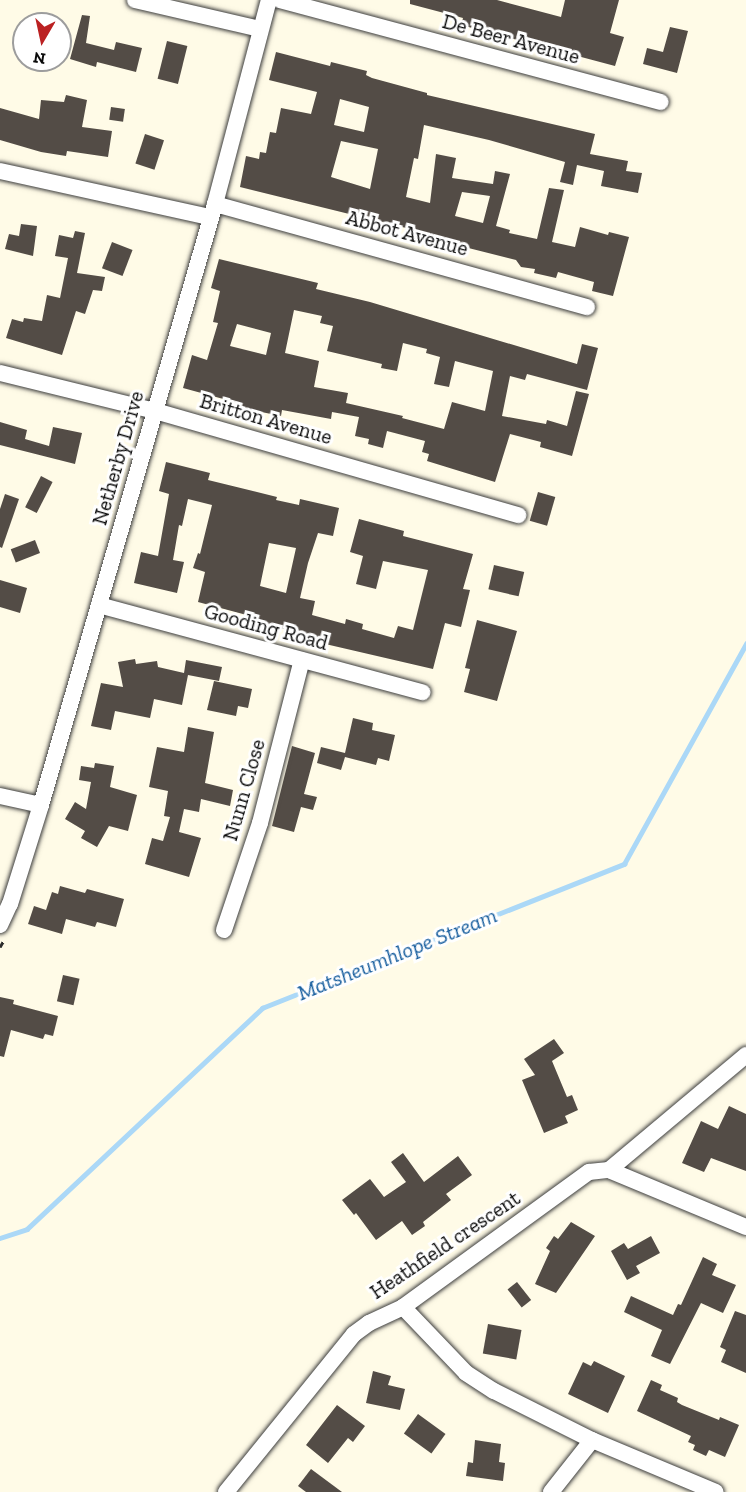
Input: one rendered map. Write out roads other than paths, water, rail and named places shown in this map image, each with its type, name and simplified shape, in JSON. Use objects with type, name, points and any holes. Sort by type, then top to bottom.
[{"type":"street","points":[[135,0],[260,29]]},
{"type":"street","name":"Netherby Drive","points":[[0,925],[10,904],[41,806],[213,211],[269,0]]},
{"type":"street","name":"De Beer Avenue","points":[[280,0],[662,102]]},
{"type":"street","name":"Abbot Avenue","points":[[0,171],[213,211],[587,307]]},
{"type":"street","name":"Britton Avenue","points":[[0,373],[155,411],[518,514]]},
{"type":"street","name":"Gooding Road","points":[[99,605],[422,692]]},
{"type":"street","name":"Nunn Close","points":[[224,930],[260,823],[302,660]]},
{"type":"street","points":[[0,796],[41,806]]},
{"type":"street","points":[[746,1055],[609,1170],[746,1227]]},
{"type":"street","name":"Heathfield crescent","points":[[226,1492],[354,1334],[369,1323],[403,1307],[589,1172],[609,1170]]},
{"type":"street","points":[[403,1307],[466,1372],[494,1391],[592,1440],[716,1492]]},
{"type":"street","points":[[550,1492],[592,1440]]},
{"type":"waterway","name":"Matsheumhlope Stream","points":[[0,1238],[27,1229],[262,1008],[624,864],[746,644]]}]
